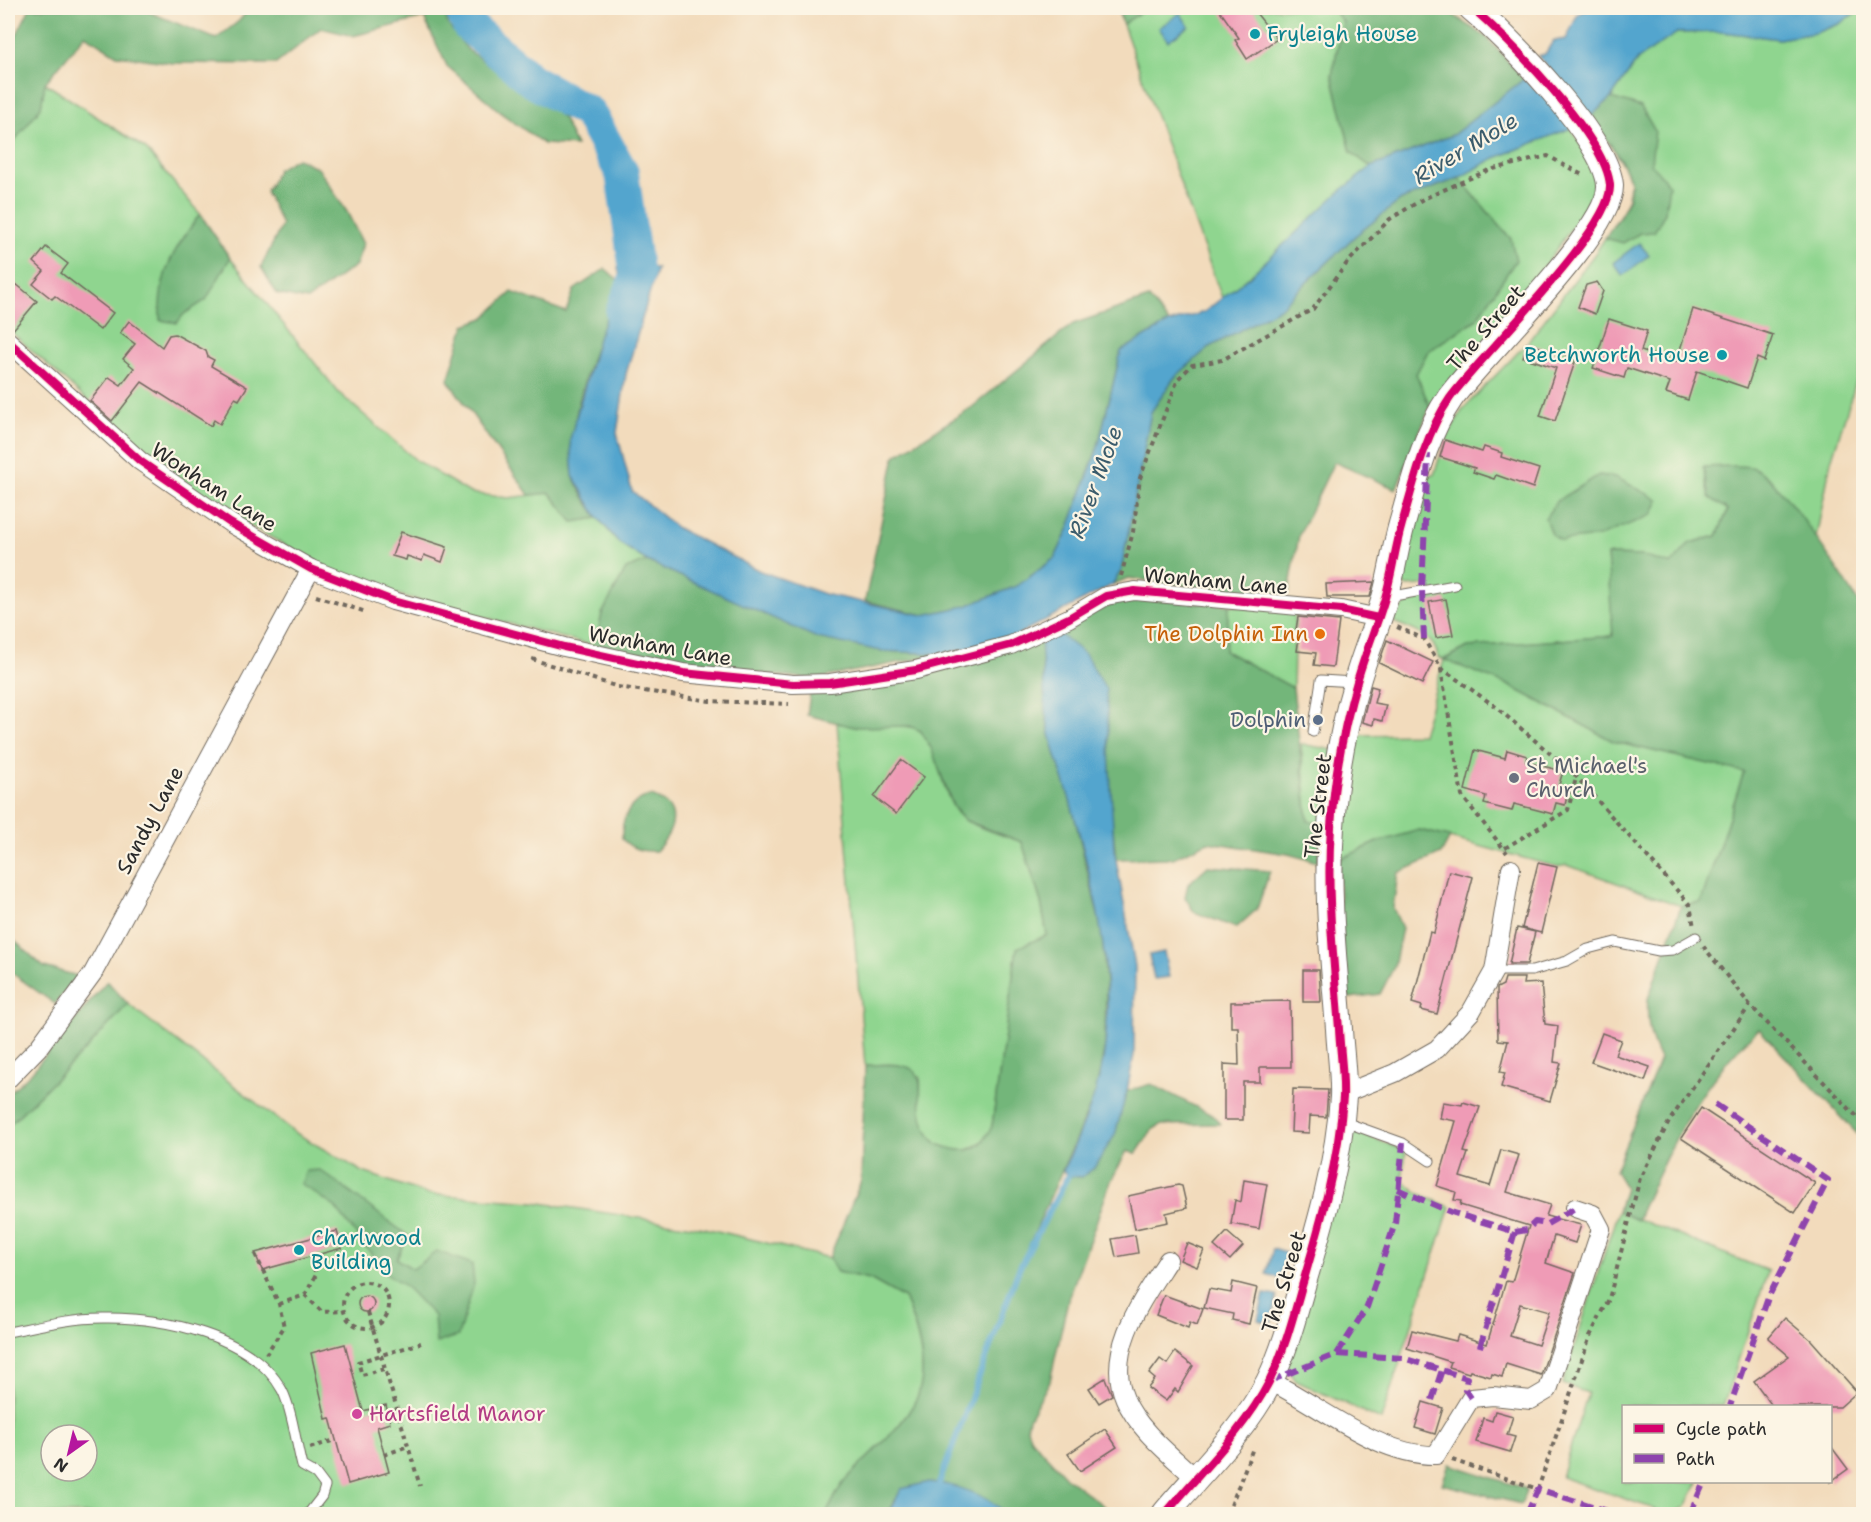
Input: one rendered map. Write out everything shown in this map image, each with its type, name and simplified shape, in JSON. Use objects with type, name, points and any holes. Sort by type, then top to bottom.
[{"type":"street","points":[[1472,8],[1496,28],[1588,133],[1603,159],[1610,189]]},
{"type":"street","name":"The Street","points":[[1165,1515],[1249,1415],[1270,1381],[1288,1334],[1327,1197],[1343,1094],[1328,878],[1331,820],[1340,761],[1357,682],[1382,608],[1401,527],[1429,438],[1448,401],[1480,361],[1510,333],[1592,230],[1606,208],[1610,189]]},
{"type":"street","name":"Wonham Lane","points":[[8,341],[140,461],[230,523],[311,569],[393,601],[564,647],[683,673],[793,684],[830,683],[916,669],[1011,645],[1069,618],[1106,596],[1135,591],[1341,610],[1382,608]]},
{"type":"street","name":"Sandy Lane","points":[[8,1078],[38,1048],[93,973],[311,569]]},
{"type":"street","points":[[1343,1094],[1395,1074],[1437,1049],[1471,1012],[1494,971],[1511,869]]},
{"type":"street","points":[[1270,1381],[1384,1444],[1415,1455],[1436,1455],[1471,1398],[1492,1396],[1531,1400],[1548,1390],[1601,1229],[1593,1214],[1575,1208]]},
{"type":"street","points":[[1167,1260],[1138,1308],[1122,1344],[1120,1379],[1125,1400],[1144,1427],[1195,1478]]},
{"type":"lane","points":[[1382,608],[1455,585]]},
{"type":"lane","points":[[1313,732],[1321,680],[1357,682]]},
{"type":"lane","points":[[1494,971],[1532,971],[1567,961],[1588,949],[1615,942],[1659,951],[1673,950],[1696,937]]},
{"type":"lane","points":[[1340,1120],[1403,1143],[1430,1161]]},
{"type":"lane","points":[[8,1332],[101,1318],[139,1319],[233,1344],[261,1362],[283,1391],[302,1466],[316,1474],[325,1486],[322,1496],[308,1515]]},
{"type":"path","points":[[1118,585],[1133,532],[1140,478],[1178,380],[1192,365],[1222,360],[1313,309],[1347,263],[1390,219],[1423,199],[1489,170],[1548,156],[1610,189]]},
{"type":"path","points":[[1382,608],[1424,639],[1441,668],[1462,796],[1505,848],[1511,869]]},
{"type":"path","points":[[1441,668],[1496,706],[1576,777],[1690,905],[1696,937],[1750,1005],[1863,1124]]},
{"type":"path","points":[[1505,848],[1568,810],[1576,777]]},
{"type":"path","points":[[1436,1455],[1538,1489],[1590,1336],[1609,1299],[1640,1178],[1670,1120],[1750,1005]]},
{"type":"path","points":[[255,1254],[279,1304],[284,1327],[261,1362]]},
{"type":"path","points":[[279,1304],[305,1295],[316,1275],[312,1260]]},
{"type":"path","points":[[358,1283],[374,1283],[387,1296],[389,1307],[381,1322],[372,1327],[353,1324],[343,1311],[343,1300],[351,1287],[358,1283]]},
{"type":"path","points":[[305,1295],[322,1312],[343,1311]]},
{"type":"path","points":[[368,1312],[420,1486]]},
{"type":"path","points":[[384,1369],[362,1375],[358,1362],[421,1343]]},
{"type":"path","points":[[298,1452],[335,1440]]},
{"type":"path","points":[[1231,1515],[1230,1508],[1256,1441]]},
{"type":"path","points":[[384,1455],[408,1446]]},
{"type":"green space","points":[[30,8],[139,8],[216,39],[239,21],[250,8],[443,8],[449,26],[468,50],[562,117],[576,146],[544,144],[505,116],[447,66],[424,18],[353,36],[321,28],[276,64],[172,63],[117,55],[85,35],[45,83],[41,107],[13,143],[8,139],[8,52]]},
{"type":"green space","points":[[1117,8],[1332,8],[1343,22],[1332,75],[1351,152],[1371,167],[1222,298]]},
{"type":"green space","points":[[1117,8],[1147,8],[1123,24]]},
{"type":"green space","points":[[1332,8],[1443,8],[1486,37],[1524,79],[1453,135],[1371,167],[1351,152],[1332,75],[1343,22]]},
{"type":"green space","points":[[1863,8],[1863,360],[1831,461],[1816,538],[1770,479],[1703,467],[1709,497],[1728,509],[1717,536],[1690,543],[1672,565],[1642,556],[1607,555],[1614,636],[1468,647],[1444,659],[1508,685],[1615,742],[1744,772],[1701,902],[1681,906],[1567,865],[1557,867],[1420,830],[1378,842],[1338,860],[1340,829],[1356,735],[1422,734],[1444,660],[1438,657],[1436,649],[1427,638],[1392,621],[1403,606],[1427,594],[1426,585],[1405,586],[1401,580],[1425,475],[1434,475],[1445,440],[1463,409],[1527,343],[1596,252],[1627,204],[1630,180],[1615,151],[1590,117],[1611,98],[1638,59],[1677,33],[1723,32],[1779,39],[1815,33],[1839,24]]},
{"type":"green space","points":[[45,83],[146,149],[200,214],[230,258],[339,393],[417,461],[470,493],[508,498],[550,493],[573,522],[598,518],[619,543],[647,561],[626,569],[602,614],[595,646],[354,583],[236,518],[123,438],[111,422],[8,329],[8,139],[12,142],[41,107]]},
{"type":"green space","points":[[1611,98],[1641,107],[1655,131],[1651,163],[1669,185],[1665,213],[1654,232],[1640,233],[1623,243],[1605,238],[1629,195],[1628,172],[1590,117]]},
{"type":"green space","points":[[1571,128],[1595,171],[1592,199],[1541,271],[1430,407],[1416,374],[1428,351],[1477,319],[1511,239],[1459,178],[1493,159]]},
{"type":"green space","points":[[297,158],[318,168],[347,212],[363,244],[356,265],[307,300],[277,294],[261,267],[282,225],[266,192],[278,169]]},
{"type":"green space","points":[[1459,178],[1511,239],[1516,260],[1477,319],[1428,351],[1416,374],[1430,407],[1396,489],[1334,462],[1299,535],[1289,592],[1239,592],[1128,578],[1112,585],[1121,571],[1151,412],[1174,378],[1208,348],[1280,308],[1355,236],[1401,200]]},
{"type":"green space","points":[[200,214],[230,258],[206,300],[184,314],[177,323],[160,320],[162,289],[169,263]]},
{"type":"green space","points":[[605,269],[621,282],[586,377],[574,429],[572,453],[575,479],[598,518],[573,522],[550,493],[529,495],[448,380],[465,325],[484,318],[512,292],[566,312],[574,290]]},
{"type":"green space","points":[[1149,298],[1169,323],[1121,351],[1098,446],[1069,528],[1055,558],[1017,586],[966,606],[924,615],[865,601],[895,456],[971,408],[1073,324]]},
{"type":"green space","points":[[1703,467],[1749,467],[1766,476],[1796,510],[1863,609],[1863,1140],[1759,1029],[1719,1071],[1703,1094],[1674,1143],[1637,1220],[1618,1211],[1625,1187],[1615,1171],[1660,1059],[1650,1030],[1648,999],[1681,906],[1701,902],[1744,772],[1615,742],[1508,685],[1444,660],[1468,647],[1613,636],[1607,555],[1642,556],[1671,565],[1690,543],[1717,536],[1728,510],[1709,497]]},
{"type":"green space","points":[[1599,475],[1615,477],[1659,500],[1652,515],[1598,537],[1561,541],[1551,534],[1545,518],[1557,501]]},
{"type":"green space","points":[[647,561],[719,593],[881,651],[943,654],[814,679],[672,665],[595,646],[602,614],[626,569]]},
{"type":"green space","points":[[1125,598],[1229,605],[1225,651],[1293,688],[1308,821],[1321,824],[1318,862],[1288,854],[1208,842],[1173,858],[1116,859],[1108,777],[1055,631]]},
{"type":"green space","points":[[1229,605],[1295,612],[1293,688],[1225,651]]},
{"type":"green space","points":[[1041,639],[1049,727],[1072,806],[1102,932],[1106,985],[1105,1046],[1095,1095],[1024,1257],[1068,1176],[1082,1177],[1092,1168],[1106,1148],[1127,1091],[1151,1084],[1214,1116],[1220,1124],[1160,1125],[1152,1130],[1136,1154],[1127,1151],[1111,1181],[1068,1300],[1050,1381],[1029,1418],[1027,1428],[1031,1439],[1066,1477],[1114,1514],[1006,1514],[989,1501],[894,1500],[889,1514],[826,1514],[844,1482],[908,1414],[920,1389],[922,1378],[919,1342],[904,1298],[870,1279],[837,1272],[829,1258],[861,1181],[865,1066],[909,1067],[917,1074],[920,1084],[921,1111],[925,1126],[935,1143],[953,1149],[969,1150],[981,1143],[992,1126],[1017,948],[1047,935],[1041,902],[1022,842],[964,820],[953,806],[931,748],[921,731],[910,726],[854,727],[807,715],[810,694],[855,686]]},
{"type":"green space","points":[[837,723],[904,726],[919,730],[932,748],[950,802],[957,812],[972,824],[1022,842],[1041,902],[1047,935],[1017,949],[992,1126],[977,1145],[967,1150],[947,1149],[929,1135],[920,1112],[920,1077],[914,1072],[894,1064],[865,1066]]},
{"type":"green space","points":[[1301,744],[1334,750],[1321,824],[1308,822]]},
{"type":"green space","points":[[651,796],[668,806],[673,820],[663,843],[656,851],[646,851],[629,845],[622,839],[622,832],[625,817],[632,806],[637,801]]},
{"type":"green space","points":[[1419,830],[1450,837],[1441,854],[1398,873],[1393,908],[1402,928],[1394,967],[1380,994],[1350,998],[1344,992],[1338,860],[1378,842]]},
{"type":"green space","points":[[1208,866],[1270,871],[1257,909],[1236,928],[1194,912],[1185,897],[1188,884]]},
{"type":"green space","points":[[8,935],[44,967],[78,976],[55,1004],[8,970]]},
{"type":"green space","points":[[107,981],[128,1004],[8,1126],[8,1094],[31,1073]]},
{"type":"green space","points":[[128,1004],[294,1132],[363,1172],[427,1194],[534,1202],[705,1228],[829,1258],[837,1272],[870,1279],[904,1298],[916,1331],[921,1354],[920,1389],[908,1414],[844,1482],[826,1514],[8,1514],[8,1126]]},
{"type":"green space","points":[[1347,1128],[1406,1151],[1402,1180],[1420,1194],[1450,1207],[1381,1420],[1296,1381],[1286,1366]]},
{"type":"green space","points":[[320,1170],[407,1235],[397,1259],[413,1269],[437,1251],[472,1264],[474,1284],[458,1336],[436,1343],[434,1316],[406,1287],[386,1273],[335,1207],[301,1184],[306,1171]]},
{"type":"green space","points":[[1618,1211],[1768,1271],[1723,1405],[1622,1405],[1622,1483],[1698,1483],[1686,1507],[1669,1514],[1561,1477],[1588,1393],[1562,1384]]},
{"type":"green space","points":[[1449,1464],[1527,1489],[1521,1504],[1442,1484]]},
{"type":"water","points":[[1591,8],[1862,8],[1839,24],[1815,33],[1779,39],[1723,32],[1677,33],[1638,59],[1611,98],[1590,117],[1538,56],[1545,54],[1553,41],[1566,39],[1578,14]]},
{"type":"water","points":[[1180,13],[1189,26],[1168,41],[1159,28]]},
{"type":"water","points":[[1524,79],[1553,103],[1571,128],[1493,159],[1459,178],[1401,200],[1355,236],[1280,308],[1208,348],[1174,378],[1151,412],[1121,571],[1112,585],[1011,638],[943,654],[881,651],[817,638],[647,561],[619,543],[598,518],[573,476],[570,439],[599,335],[621,282],[618,267],[657,268],[626,374],[617,433],[632,491],[677,528],[760,571],[824,594],[923,615],[966,606],[1017,586],[1055,558],[1069,528],[1098,447],[1121,351],[1169,323],[1204,312],[1249,277],[1338,193],[1371,167],[1453,135]]},
{"type":"water","points":[[1639,243],[1649,255],[1623,276],[1613,263]]},
{"type":"water","points":[[1055,631],[1085,654],[1106,689],[1114,848],[1135,966],[1134,1055],[1127,1091],[1115,1135],[1094,1168],[1082,1177],[1068,1176],[1063,1171],[1089,1110],[1099,1079],[1105,1046],[1107,985],[1094,893],[1046,714],[1041,639]]},
{"type":"water","points":[[1164,952],[1169,977],[1154,979],[1149,955]]},
{"type":"water","points":[[1273,1249],[1286,1253],[1279,1278],[1266,1274]]},
{"type":"water","points":[[1264,1294],[1277,1296],[1271,1323],[1258,1320]]},
{"type":"water","points":[[929,1482],[950,1485],[981,1496],[1006,1514],[889,1514],[901,1489]]},
{"type":"building","name":"Fryleigh House","points":[[1218,8],[1252,8],[1277,39],[1247,59],[1235,40],[1239,38]]},
{"type":"building","points":[[46,247],[68,264],[61,273],[113,313],[100,330],[55,296],[52,299],[33,284],[44,271],[34,262]]},
{"type":"building","points":[[1597,282],[1603,291],[1595,314],[1578,307],[1586,285]]},
{"type":"building","points":[[16,284],[37,301],[12,331],[8,330],[8,297]]},
{"type":"building","name":"Betchworth House","points":[[1693,309],[1773,335],[1764,361],[1757,358],[1747,388],[1697,371],[1688,400],[1666,393],[1670,382],[1627,368],[1624,378],[1593,368],[1609,319],[1647,331],[1641,351],[1676,362]]},
{"type":"building","points":[[129,321],[162,347],[169,335],[175,334],[206,351],[208,357],[214,360],[211,366],[247,387],[239,400],[235,398],[220,424],[214,420],[211,426],[142,382],[112,421],[90,401],[109,377],[121,385],[134,368],[123,359],[135,344],[120,333]]},
{"type":"building","points":[[1527,343],[1576,359],[1555,421],[1540,416],[1556,368],[1523,357]]},
{"type":"building","points":[[1445,440],[1482,452],[1484,447],[1502,453],[1501,457],[1539,469],[1533,488],[1496,475],[1494,479],[1473,472],[1475,468],[1440,457]]},
{"type":"building","points":[[401,532],[447,547],[442,562],[424,555],[422,561],[407,556],[406,560],[392,556]]},
{"type":"building","points":[[1374,582],[1370,597],[1327,597],[1326,584]]},
{"type":"building","points":[[1446,599],[1453,635],[1436,638],[1429,602]]},
{"type":"building","points":[[1298,617],[1339,621],[1333,667],[1314,665],[1316,653],[1297,651],[1300,631],[1296,630]]},
{"type":"building","points":[[1387,640],[1433,662],[1422,684],[1379,663]]},
{"type":"building","points":[[1371,686],[1378,688],[1374,703],[1386,705],[1382,721],[1374,719],[1373,725],[1362,722]]},
{"type":"building","name":"St Michael's Church","points":[[1475,750],[1505,758],[1507,750],[1527,756],[1526,762],[1563,771],[1559,785],[1569,787],[1565,805],[1556,803],[1553,814],[1514,804],[1512,811],[1484,804],[1486,796],[1465,790]]},
{"type":"building","points":[[901,760],[924,777],[896,814],[874,797]]},
{"type":"building","points":[[1538,863],[1557,867],[1541,933],[1522,928]]},
{"type":"building","points":[[1449,871],[1473,877],[1437,1014],[1421,1010],[1422,1006],[1412,1003],[1430,932],[1434,933]]},
{"type":"building","points":[[1517,928],[1535,932],[1527,964],[1509,964]]},
{"type":"building","points":[[1303,970],[1319,970],[1321,1002],[1303,1002]]},
{"type":"building","points":[[1505,978],[1524,978],[1523,984],[1541,983],[1545,1024],[1558,1026],[1554,1062],[1561,1063],[1550,1101],[1501,1087],[1505,1073],[1500,1072],[1508,1041],[1498,1040],[1497,988],[1503,985]]},
{"type":"building","points":[[1290,1001],[1291,1067],[1260,1067],[1260,1082],[1243,1082],[1243,1120],[1224,1120],[1224,1064],[1239,1065],[1238,1027],[1231,1027],[1231,1002]]},
{"type":"building","points":[[1602,1033],[1621,1040],[1615,1055],[1650,1067],[1645,1081],[1591,1062]]},
{"type":"building","points":[[1293,1089],[1328,1090],[1326,1117],[1310,1116],[1309,1133],[1291,1132]]},
{"type":"building","points":[[1443,1102],[1462,1105],[1463,1102],[1480,1107],[1464,1152],[1468,1153],[1460,1177],[1490,1186],[1501,1150],[1519,1155],[1507,1192],[1550,1205],[1546,1216],[1581,1225],[1575,1243],[1554,1236],[1546,1263],[1575,1273],[1541,1375],[1506,1364],[1502,1377],[1492,1374],[1491,1377],[1470,1371],[1469,1373],[1449,1367],[1451,1362],[1407,1348],[1412,1330],[1456,1341],[1458,1335],[1487,1344],[1506,1281],[1512,1282],[1529,1226],[1460,1205],[1461,1201],[1454,1200],[1456,1192],[1437,1186],[1456,1121],[1440,1118]],"holes":[[[1520,1304],[1549,1312],[1538,1345],[1510,1336]]]},
{"type":"building","points":[[1701,1108],[1815,1183],[1795,1213],[1681,1138]]},
{"type":"building","points":[[1244,1180],[1267,1184],[1259,1229],[1231,1224],[1235,1200],[1241,1202]]},
{"type":"building","points":[[1182,1186],[1187,1208],[1166,1213],[1168,1222],[1135,1229],[1128,1196]]},
{"type":"building","name":"Charlwood Building","points":[[337,1231],[342,1248],[262,1270],[255,1253]]},
{"type":"building","points":[[1227,1232],[1243,1246],[1230,1260],[1214,1246]]},
{"type":"building","points":[[1135,1235],[1138,1253],[1116,1257],[1112,1239]]},
{"type":"building","points":[[1187,1243],[1204,1250],[1197,1267],[1180,1260]]},
{"type":"building","points":[[1233,1282],[1257,1288],[1249,1324],[1232,1320],[1233,1314],[1204,1308],[1209,1289],[1231,1293]]},
{"type":"building","points":[[1164,1295],[1203,1309],[1197,1325],[1190,1322],[1188,1328],[1156,1315]]},
{"type":"building","points":[[366,1296],[374,1304],[366,1312],[358,1304]]},
{"type":"building","points":[[1785,1318],[1811,1340],[1857,1392],[1840,1407],[1772,1405],[1754,1381],[1789,1356],[1768,1338]]},
{"type":"building","name":"Hartsfield Manor","points":[[345,1344],[363,1411],[386,1405],[390,1423],[377,1427],[389,1472],[348,1484],[330,1418],[326,1419],[311,1353]]},
{"type":"building","points":[[1175,1352],[1193,1366],[1178,1392],[1175,1389],[1166,1401],[1148,1388],[1155,1379],[1149,1374],[1160,1359],[1167,1364]]},
{"type":"building","points":[[1105,1378],[1112,1395],[1099,1403],[1089,1388]]},
{"type":"building","points":[[1423,1402],[1443,1408],[1435,1434],[1415,1428]]},
{"type":"building","points":[[1495,1411],[1513,1416],[1507,1435],[1515,1437],[1510,1452],[1476,1442],[1483,1418],[1492,1421]]},
{"type":"building","points":[[1105,1429],[1117,1447],[1080,1471],[1068,1454]]},
{"type":"building","points":[[1832,1448],[1848,1469],[1832,1481]]},
{"type":"waterway","name":"River Mole","points":[[461,8],[469,26],[531,80],[589,113],[622,173],[637,277],[622,312]]},
{"type":"waterway","points":[[937,1489],[1019,1269],[1071,1170]]},
{"type":"marked path","points":[[1424,639],[1422,590],[1428,454]]},
{"type":"marked path","points":[[1715,1104],[1828,1180],[1768,1298],[1730,1405]]},
{"type":"marked path","points":[[1270,1381],[1337,1354],[1367,1307],[1395,1223],[1403,1143]]},
{"type":"marked path","points":[[1397,1189],[1451,1212],[1515,1232],[1479,1350]]},
{"type":"marked path","points":[[1515,1232],[1527,1230],[1535,1222],[1547,1224],[1575,1208]]},
{"type":"marked path","points":[[1337,1354],[1403,1358],[1467,1378],[1465,1389],[1471,1398]]},
{"type":"marked path","points":[[1432,1400],[1442,1370]]},
{"type":"marked path","points":[[1690,1514],[1704,1483]]},
{"type":"marked path","points":[[1527,1514],[1538,1489],[1617,1514]]},
{"type":"cycle path","points":[[1165,1514],[1221,1451],[1259,1400],[1269,1382],[1292,1323],[1328,1193],[1341,1121],[1343,1089],[1330,903],[1331,827],[1335,790],[1340,752],[1353,696],[1385,598],[1421,459],[1441,412],[1450,398],[1569,261],[1605,205],[1610,185],[1604,165],[1592,142],[1553,90],[1509,42],[1472,8]]},
{"type":"cycle path","points":[[8,341],[140,461],[230,523],[311,569],[393,601],[564,647],[683,673],[793,684],[830,683],[916,670],[1011,645],[1069,618],[1106,596],[1135,591],[1341,610],[1378,618]]},
{"type":"place","name":"Fryleigh House","points":[[1255,34]]},
{"type":"place","name":"Betchworth House","points":[[1722,355]]},
{"type":"place","name":"The Dolphin Inn","points":[[1320,634]]},
{"type":"place","name":"Dolphin","points":[[1318,720]]},
{"type":"place","name":"St Michael's Church","points":[[1514,778]]},
{"type":"place","name":"Charlwood Building","points":[[299,1250]]},
{"type":"place","name":"Hartsfield Manor","points":[[357,1414]]}]
